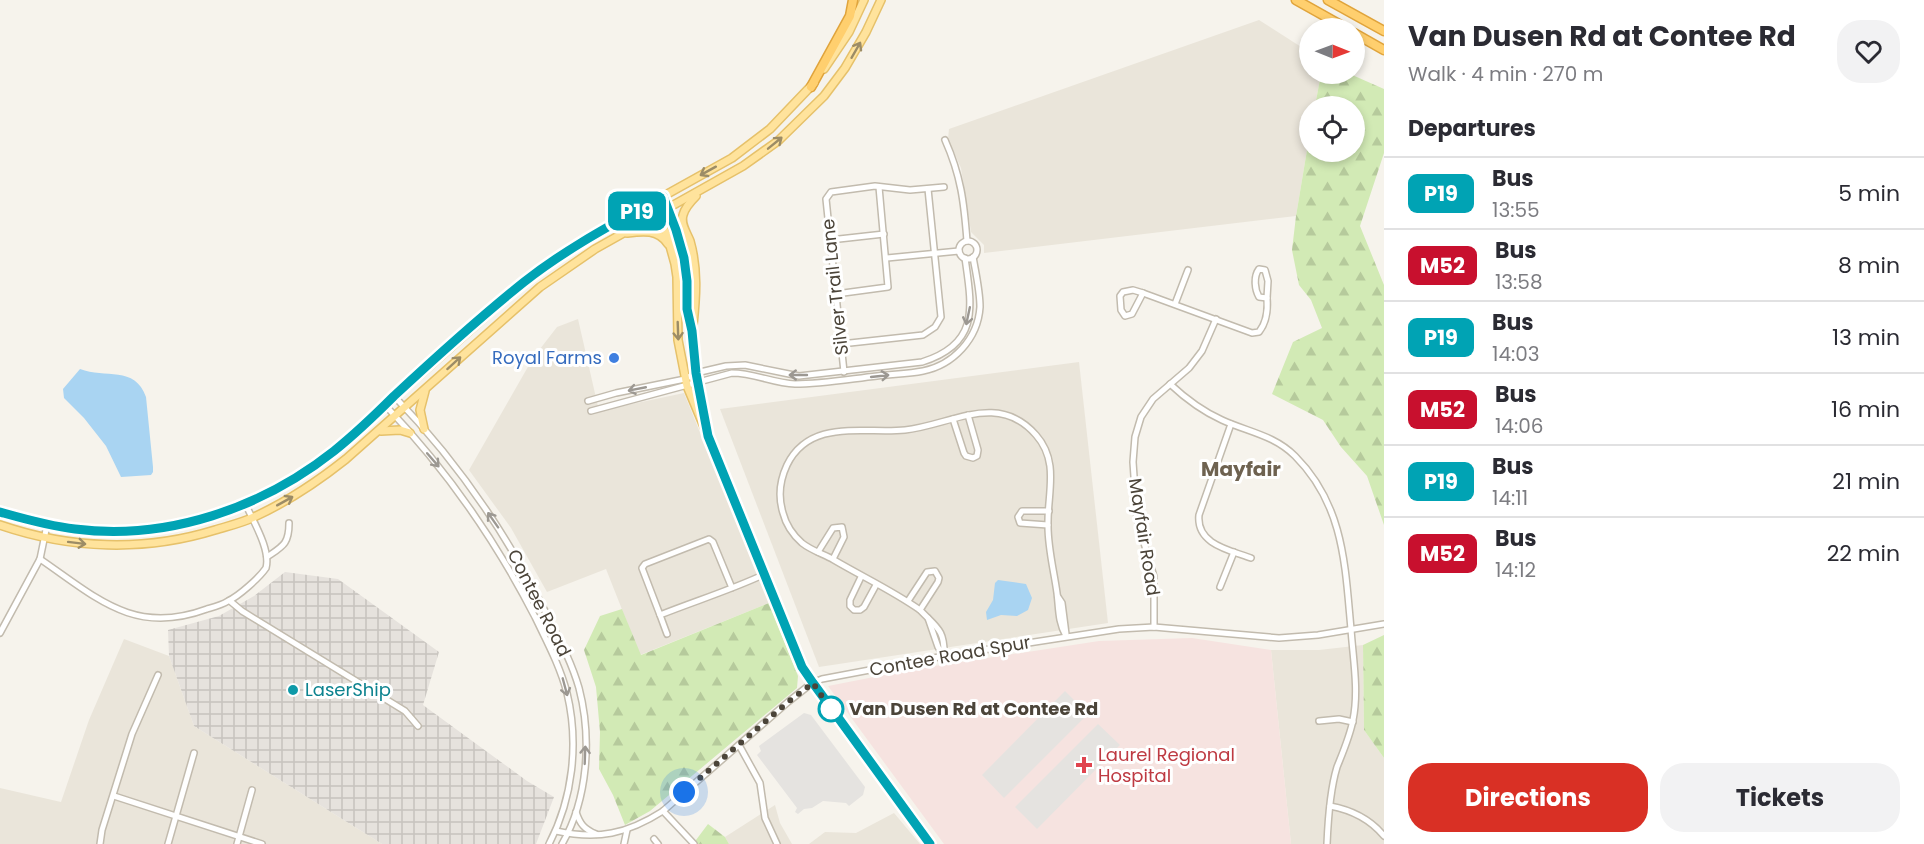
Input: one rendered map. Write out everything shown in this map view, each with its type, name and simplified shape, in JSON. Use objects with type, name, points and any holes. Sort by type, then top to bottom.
[{"type":"highway","points":[[811,87],[850,16],[853,0]]},
{"type":"highway","points":[[1296,0],[1328,18]]},
{"type":"highway","points":[[1328,0],[1384,31]]},
{"type":"highway","points":[[1365,39],[1384,50]]},
{"type":"main road","points":[[0,512],[47,525],[77,530],[135,531],[194,521],[246,505],[299,476],[325,457],[524,282],[573,247],[732,158],[770,129],[811,87],[835,55],[864,0]]},
{"type":"main road","points":[[0,525],[76,544],[134,545],[195,536],[252,518],[314,483],[395,416],[540,287],[595,249],[743,166],[778,141],[824,96],[845,68],[881,0]]},
{"type":"main road","points":[[692,331],[696,303],[696,271],[690,242],[682,222],[690,202],[704,188]]},
{"type":"main road","points":[[663,196],[684,258],[687,309],[708,436]]},
{"type":"main road","points":[[650,203],[667,235],[672,252],[677,277],[678,340],[686,383],[802,667],[930,844]]},
{"type":"main road","points":[[620,235],[650,231],[667,241],[672,252]]},
{"type":"main road","points":[[424,429],[420,410],[427,387]]},
{"type":"main road","points":[[375,433],[392,429],[410,433]]},
{"type":"street","points":[[945,140],[955,161],[962,187],[968,241]]},
{"type":"street","points":[[836,294],[888,287],[879,187],[928,189],[944,187]]},
{"type":"street","name":"Silver Trail Lane","points":[[845,380],[826,199],[831,192],[879,187]]},
{"type":"street","points":[[841,344],[923,335],[936,327],[941,317],[928,189]]},
{"type":"street","points":[[830,240],[884,234]]},
{"type":"street","points":[[959,251],[962,243],[968,241],[974,243],[977,253],[973,257],[965,258]]},
{"type":"street","points":[[887,258],[959,251]]},
{"type":"street","points":[[591,411],[686,383],[696,373],[735,365],[799,376],[922,362],[939,357],[953,346],[964,332],[970,314],[971,300],[965,258],[959,251]]},
{"type":"street","points":[[588,401],[616,393],[699,382],[732,373],[793,384],[925,371],[943,364],[959,353],[976,325],[980,308],[973,257]]},
{"type":"street","points":[[1143,292],[1132,314],[1122,315],[1119,299],[1124,292],[1133,290],[1143,292],[1252,333],[1259,332],[1267,313],[1267,298],[1267,274],[1262,268],[1256,273],[1256,290],[1259,297],[1267,298]]},
{"type":"street","points":[[1175,304],[1188,270]]},
{"type":"street","name":"Mayfair Road","points":[[1154,627],[1154,578],[1137,519],[1135,437],[1142,417],[1153,399],[1194,362],[1208,340],[1216,319]]},
{"type":"street","points":[[1170,384],[1197,407],[1285,447],[1305,466],[1326,500],[1344,549],[1356,684],[1353,722],[1336,770],[1327,844]]},
{"type":"street","points":[[616,393],[619,403]]},
{"type":"street","name":"Contee Road","points":[[394,396],[454,465],[498,526],[534,588],[567,655],[580,691],[586,735],[582,785],[576,812],[562,844]]},
{"type":"street","name":"Contee Road","points":[[385,405],[445,474],[482,525],[511,571],[555,657],[567,693],[573,746],[569,785],[556,831],[549,844]]},
{"type":"street","points":[[944,656],[944,645],[940,632],[934,621],[921,610],[803,544],[793,533],[782,511],[780,487],[784,473],[796,451],[816,436],[839,430],[905,430],[982,412],[1003,413],[1021,421],[1044,444],[1049,458],[1052,473],[1048,511],[1049,549],[1058,596],[1060,627],[1066,636]]},
{"type":"street","points":[[952,419],[964,453],[973,458],[978,448],[968,415]]},
{"type":"street","points":[[1232,424],[1199,515],[1200,530],[1211,542],[1251,558]]},
{"type":"street","points":[[40,559],[114,607],[141,617],[176,619],[230,601],[266,568],[267,557],[246,505]]},
{"type":"street","points":[[1048,511],[1026,510],[1018,516],[1020,523],[1048,525]]},
{"type":"street","points":[[267,557],[286,543],[289,523]]},
{"type":"street","points":[[0,633],[40,559],[47,525]]},
{"type":"street","points":[[818,552],[833,528],[842,527],[844,537],[833,559]]},
{"type":"street","points":[[667,634],[642,568],[645,564],[706,540],[713,542],[732,588]]},
{"type":"street","points":[[1220,587],[1234,552]]},
{"type":"street","points":[[908,601],[927,572],[931,570],[938,573],[938,582],[921,610]]},
{"type":"street","points":[[660,615],[765,574]]},
{"type":"street","points":[[861,577],[850,600],[850,606],[855,610],[864,607],[876,585]]},
{"type":"street","points":[[230,601],[299,647],[405,711],[418,726]]},
{"type":"street","name":"Contee Road Spur","points":[[556,831],[598,835],[627,830],[663,811],[788,702],[813,683],[828,678],[944,656],[1119,629],[1154,627],[1279,638],[1318,635],[1384,624]]},
{"type":"street","points":[[100,844],[102,830],[132,734],[158,675]]},
{"type":"street","points":[[1319,721],[1340,719],[1353,722]]},
{"type":"street","points":[[739,745],[759,783],[765,818],[777,844]]},
{"type":"street","points":[[168,844],[174,817],[195,753]]},
{"type":"street","points":[[237,844],[252,790]]},
{"type":"street","points":[[114,796],[262,844]]},
{"type":"street","points":[[1330,806],[1348,809],[1361,816],[1384,836]]},
{"type":"street","points":[[663,811],[694,844]]},
{"type":"street","points":[[576,812],[580,824],[586,830],[598,835]]},
{"type":"street","points":[[624,844],[627,830]]},
{"type":"street","points":[[654,839],[658,844]]},
{"type":"shaded area","points":[[1259,20],[1299,46],[1299,84],[1319,84],[1317,96],[1299,96],[1299,162],[1305,162],[1296,216],[984,253],[984,245],[971,232],[961,168],[948,139],[949,129]]},
{"type":"shaded area","points":[[578,319],[599,411],[684,393],[769,603],[640,655],[606,569],[547,592],[511,528],[469,470],[533,358],[557,327]]},
{"type":"shaded area","points":[[1079,362],[1108,623],[819,667],[720,409]]},
{"type":"shaded area","points":[[285,572],[338,579],[439,652],[423,705],[527,781],[554,797],[536,844],[382,844],[194,726],[169,656],[168,630],[219,616],[254,596]]},
{"type":"shaded area","name":"Laurel Regional Hospital","points":[[1192,638],[1271,650],[1291,844],[944,844],[828,686],[915,669],[1099,641]]},
{"type":"shaded area","points":[[124,639],[169,656],[194,726],[382,844],[0,844],[0,788],[61,802],[89,720]]},
{"type":"shaded area","points":[[1363,645],[1364,730],[1384,758],[1384,844],[1291,844],[1271,650],[1319,650]]},
{"type":"shaded area","points":[[1065,691],[1088,714],[1004,798],[982,775]]},
{"type":"shaded area","points":[[804,713],[811,715],[865,787],[863,795],[849,806],[846,803],[823,801],[798,814],[795,812],[797,808],[757,755],[761,751],[759,746]]},
{"type":"shaded area","points":[[1098,724],[1120,745],[1037,829],[1015,807]]},
{"type":"shaded area","points":[[775,805],[780,823],[792,844],[729,844],[725,837]]},
{"type":"shaded area","points":[[894,813],[920,844],[809,844],[825,832],[856,833]]},
{"type":"green space","points":[[1365,81],[1384,89],[1384,153],[1360,226],[1384,285],[1384,525],[1367,476],[1341,447],[1323,420],[1272,394],[1293,342],[1322,328],[1311,300],[1299,285],[1292,250],[1305,162],[1365,162],[1365,96],[1317,96],[1319,84],[1365,84]]},
{"type":"green space","points":[[769,603],[798,676],[797,688],[650,811],[625,825],[599,769],[600,732],[596,687],[584,650],[600,616],[622,609],[641,655]]},
{"type":"green space","points":[[1384,635],[1384,758],[1364,730],[1363,645]]},
{"type":"green space","points":[[708,824],[725,837],[729,844],[693,844]]},
{"type":"water","points":[[80,369],[127,377],[141,387],[146,397],[153,467],[151,475],[121,477],[106,446],[84,418],[64,398],[63,389]]},
{"type":"water","points":[[998,580],[1026,584],[1032,598],[1028,610],[1017,616],[1001,615],[987,620],[986,612],[993,600],[995,583]]},
{"type":"bus line","name":"P19","points":[[0,512],[47,525],[77,530],[135,531],[194,521],[246,505],[299,476],[334,451],[524,282],[564,253],[663,196],[684,258],[687,309],[708,436],[802,667],[930,844]]},
{"type":"place","name":"Royal Farms","points":[[614,358]]},
{"type":"place","name":"LaserShip","points":[[293,690]]},
{"type":"place","name":"Van Dusen Rd at Contee Rd","points":[[831,709]]},
{"type":"place","name":"Laurel Regional Hospital","points":[[1084,765]]},
{"type":"district","name":"Mayfair","points":[[1241,469]]},
{"type":"route","points":[[684,792],[813,683],[836,717],[831,709]]}]
